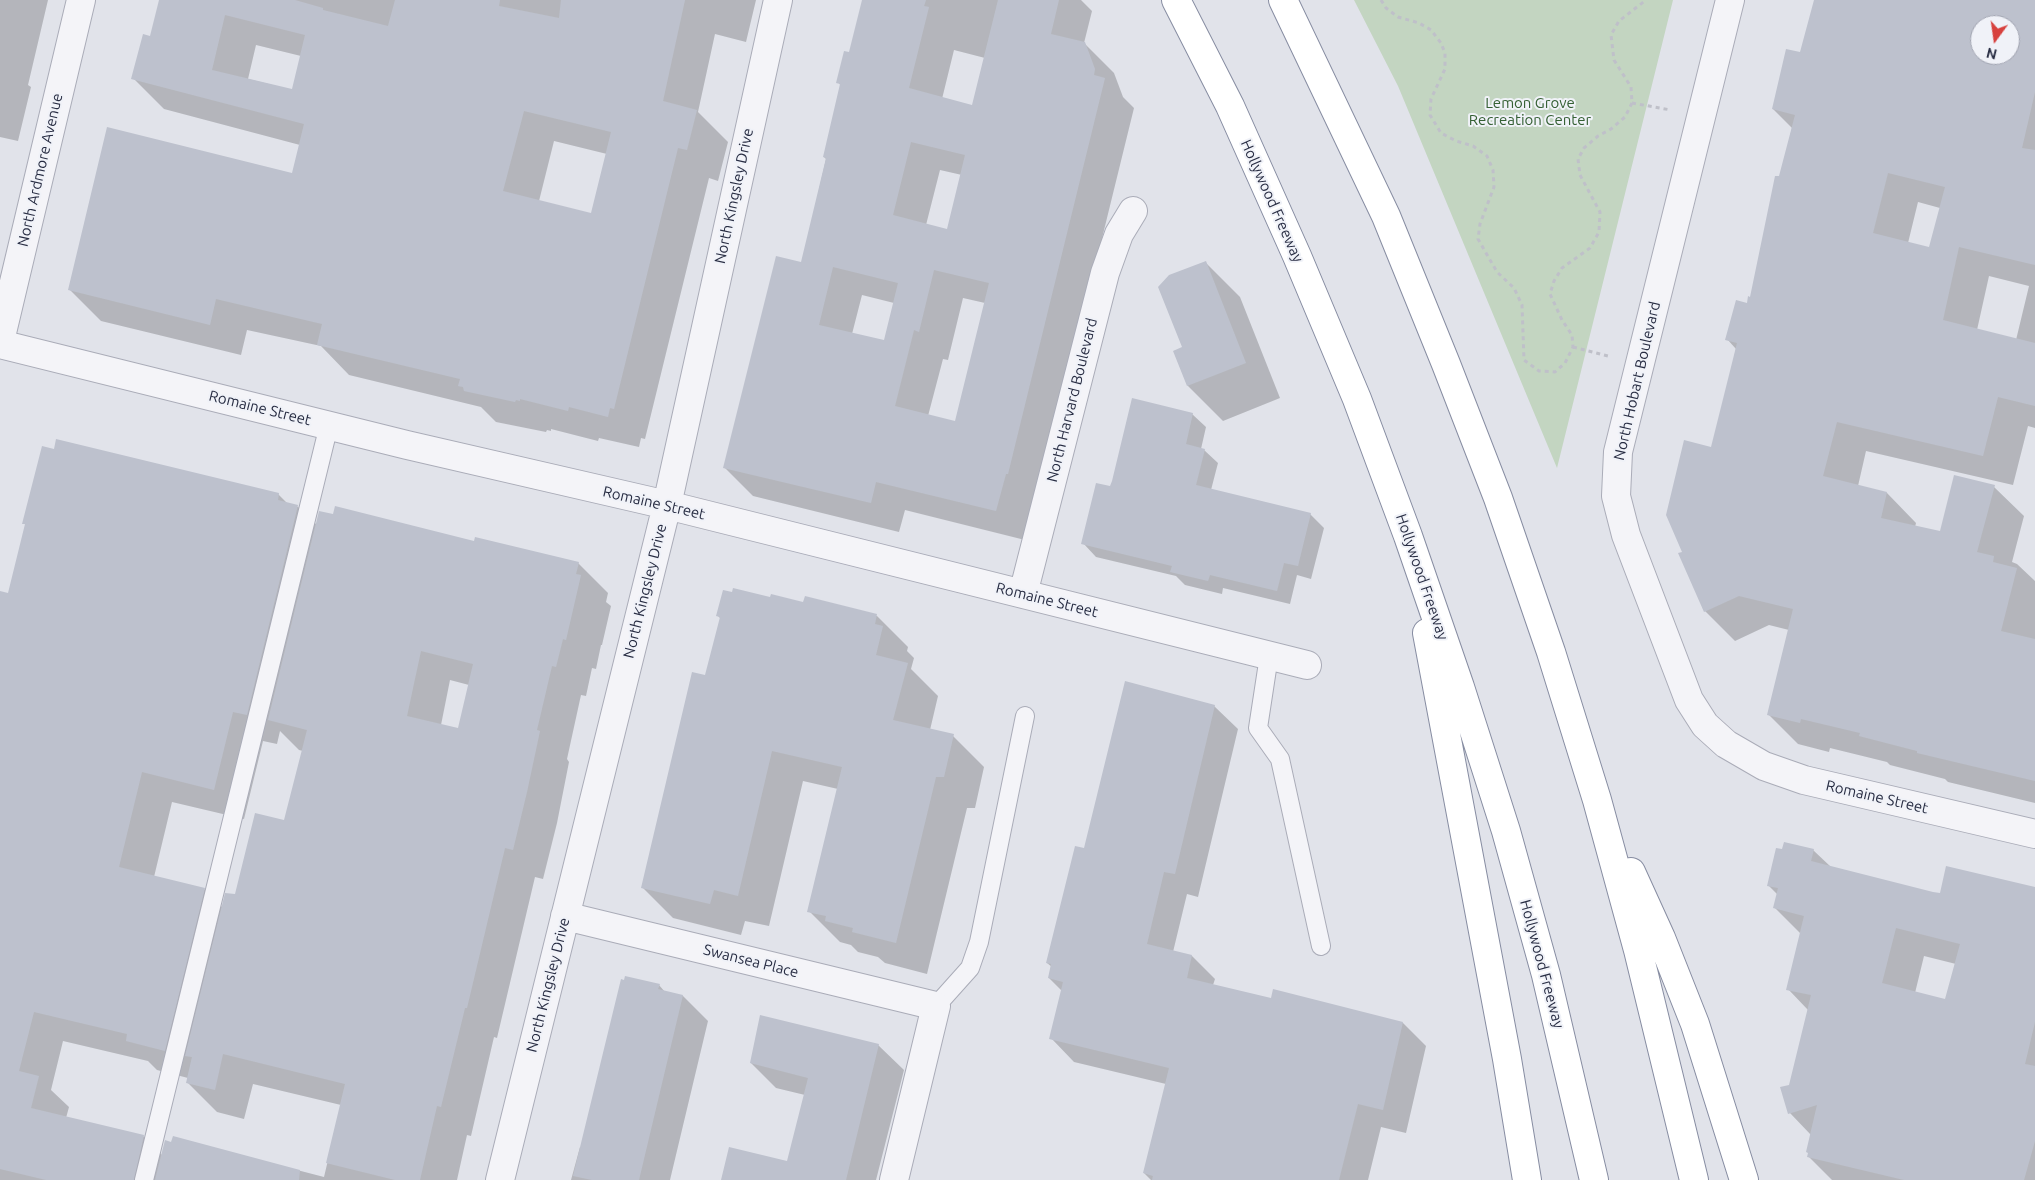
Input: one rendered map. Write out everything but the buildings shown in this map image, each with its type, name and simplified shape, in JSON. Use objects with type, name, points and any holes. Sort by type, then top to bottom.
[{"type":"highway","name":"Hollywood Freeway","points":[[1176,0],[1230,106],[1297,256],[1357,399],[1408,536],[1460,687],[1506,831],[1546,975],[1594,1180]]},
{"type":"highway","points":[[1283,0],[1386,216],[1498,498],[1551,652],[1597,800],[1638,950],[1694,1180]]},
{"type":"highway","points":[[1408,536],[1486,943],[1527,1180]]},
{"type":"highway","points":[[1597,800],[1661,938],[1695,1024],[1744,1180]]},
{"type":"street","name":"North Ardmore Avenue","points":[[0,342],[81,0]]},
{"type":"street","name":"North Kingsley Drive","points":[[500,1180],[667,505],[778,0]]},
{"type":"street","name":"North Hobart Boulevard","points":[[1726,744],[1704,725],[1689,700],[1626,535],[1616,496],[1618,452],[1730,0]]},
{"type":"street","name":"North Harvard Boulevard","points":[[1023,594],[1105,273],[1119,234],[1133,211]]},
{"type":"street","name":"Romaine Street","points":[[0,342],[329,425],[667,505],[1307,665]]},
{"type":"street","name":"Romaine Street","points":[[1726,744],[1764,766],[1804,780],[2035,834]]},
{"type":"street","name":"Swansea Place","points":[[565,916],[936,1006]]},
{"type":"street","points":[[894,1180],[936,1006]]},
{"type":"lane","points":[[144,1180],[329,425]]},
{"type":"lane","points":[[1269,656],[1258,728],[1280,759],[1321,946]]},
{"type":"lane","points":[[936,1006],[970,968],[979,942],[1025,716]]},
{"type":"path","points":[[1382,0],[1386,8],[1398,17],[1418,23],[1431,30],[1446,53],[1445,69],[1431,99],[1430,115],[1441,133],[1456,141],[1473,146],[1486,156],[1493,170],[1494,187],[1480,224],[1478,239],[1497,272],[1514,288],[1522,305],[1524,360],[1539,371],[1555,372],[1565,362],[1572,347],[1572,335],[1562,320],[1550,294],[1554,281],[1562,268],[1590,248],[1599,232],[1600,212],[1580,175],[1578,160],[1584,148],[1626,117],[1632,103],[1631,87],[1614,60],[1611,34],[1620,21],[1646,0]]},
{"type":"green space","name":"Lemon Grove Recreation Center","points":[[1354,0],[1673,0],[1557,468],[1398,86]]}]
